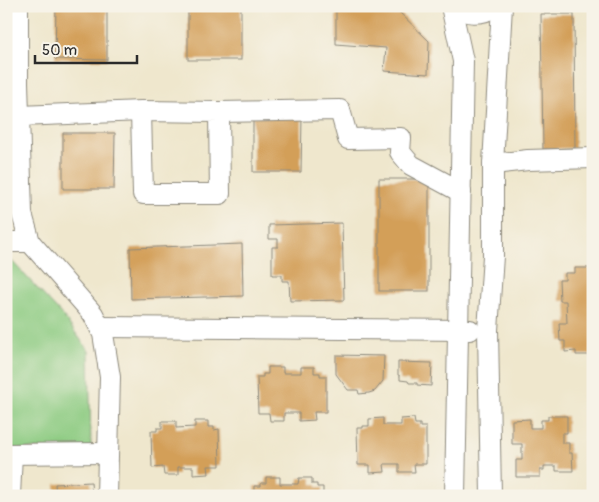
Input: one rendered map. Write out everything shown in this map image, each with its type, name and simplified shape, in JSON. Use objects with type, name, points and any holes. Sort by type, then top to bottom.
[{"type":"street","points":[[18,6],[22,214],[30,242],[93,314],[103,334],[110,377],[108,496]]},
{"type":"street","points":[[451,6],[461,11],[472,13],[484,12],[496,6]]},
{"type":"street","points":[[451,6],[462,61],[455,496]]},
{"type":"street","points":[[491,496],[488,330],[493,256],[493,164],[502,6]]},
{"type":"street","points":[[20,116],[141,111],[340,110],[348,139],[401,138],[400,152],[411,165],[461,192]]},
{"type":"street","points":[[141,111],[143,194],[220,194],[219,112]]},
{"type":"street","points":[[493,164],[528,160],[593,158]]},
{"type":"street","points":[[6,242],[30,242]]},
{"type":"street","points":[[100,327],[488,330]]},
{"type":"street","points":[[10,496],[9,454],[108,452]]},
{"type":"green space","points":[[6,258],[9,258],[63,316],[89,351],[91,448],[6,449]]},
{"type":"building","points":[[56,6],[107,6],[107,60],[55,59]]},
{"type":"building","points":[[188,6],[241,6],[241,60],[188,60]]},
{"type":"building","points":[[336,6],[386,6],[397,10],[429,41],[428,74],[384,71],[386,48],[336,44]]},
{"type":"building","points":[[541,14],[574,14],[575,148],[543,149]]},
{"type":"building","points":[[253,116],[302,116],[301,172],[253,172]]},
{"type":"building","points":[[63,133],[115,133],[114,189],[63,189]]},
{"type":"building","points":[[379,179],[429,179],[429,291],[379,291]]},
{"type":"building","points":[[342,223],[344,300],[290,301],[289,281],[282,281],[282,275],[272,275],[272,247],[278,247],[278,239],[269,239],[269,225]]},
{"type":"building","points":[[242,244],[243,296],[131,299],[130,248]]},
{"type":"building","points":[[575,268],[591,268],[591,272],[593,272],[593,355],[576,355],[576,351],[565,352],[565,341],[560,341],[559,323],[567,323],[566,301],[560,301],[559,280],[565,280],[565,273],[575,273]]},
{"type":"building","points":[[336,355],[384,356],[383,381],[375,391],[369,393],[359,394],[358,390],[348,390],[336,374]]},
{"type":"building","points":[[398,362],[432,363],[431,386],[417,385],[417,383],[400,380]]},
{"type":"building","points":[[268,367],[283,367],[283,373],[301,373],[301,367],[314,367],[314,373],[326,376],[326,412],[314,412],[315,420],[299,421],[299,413],[284,413],[284,421],[270,421],[269,413],[258,413],[257,377],[263,377],[263,374],[268,374]]},
{"type":"building","points":[[548,416],[567,416],[567,433],[562,433],[562,443],[569,443],[569,453],[572,453],[573,471],[556,471],[556,466],[544,466],[544,470],[540,470],[540,477],[516,477],[516,460],[522,460],[522,444],[512,444],[512,420],[530,419],[530,428],[541,428],[541,420],[548,420]]},
{"type":"building","points":[[383,418],[383,425],[401,425],[401,419],[414,418],[415,424],[420,424],[420,427],[426,427],[426,464],[414,464],[415,472],[399,472],[399,464],[384,464],[385,472],[370,473],[370,465],[358,465],[357,428],[369,426],[369,419]]},
{"type":"building","points":[[162,421],[176,421],[176,428],[195,427],[195,421],[208,421],[208,427],[214,427],[214,430],[219,429],[220,466],[208,466],[209,474],[193,475],[193,467],[178,467],[178,475],[164,475],[163,467],[152,468],[151,431],[157,431],[157,428],[162,428]]},
{"type":"building","points":[[266,477],[280,477],[280,484],[298,484],[299,478],[312,478],[312,484],[317,484],[317,487],[323,487],[323,496],[254,496],[254,486],[261,486],[261,483],[266,483]]},
{"type":"building","points":[[91,482],[92,496],[56,496],[55,484]]}]
